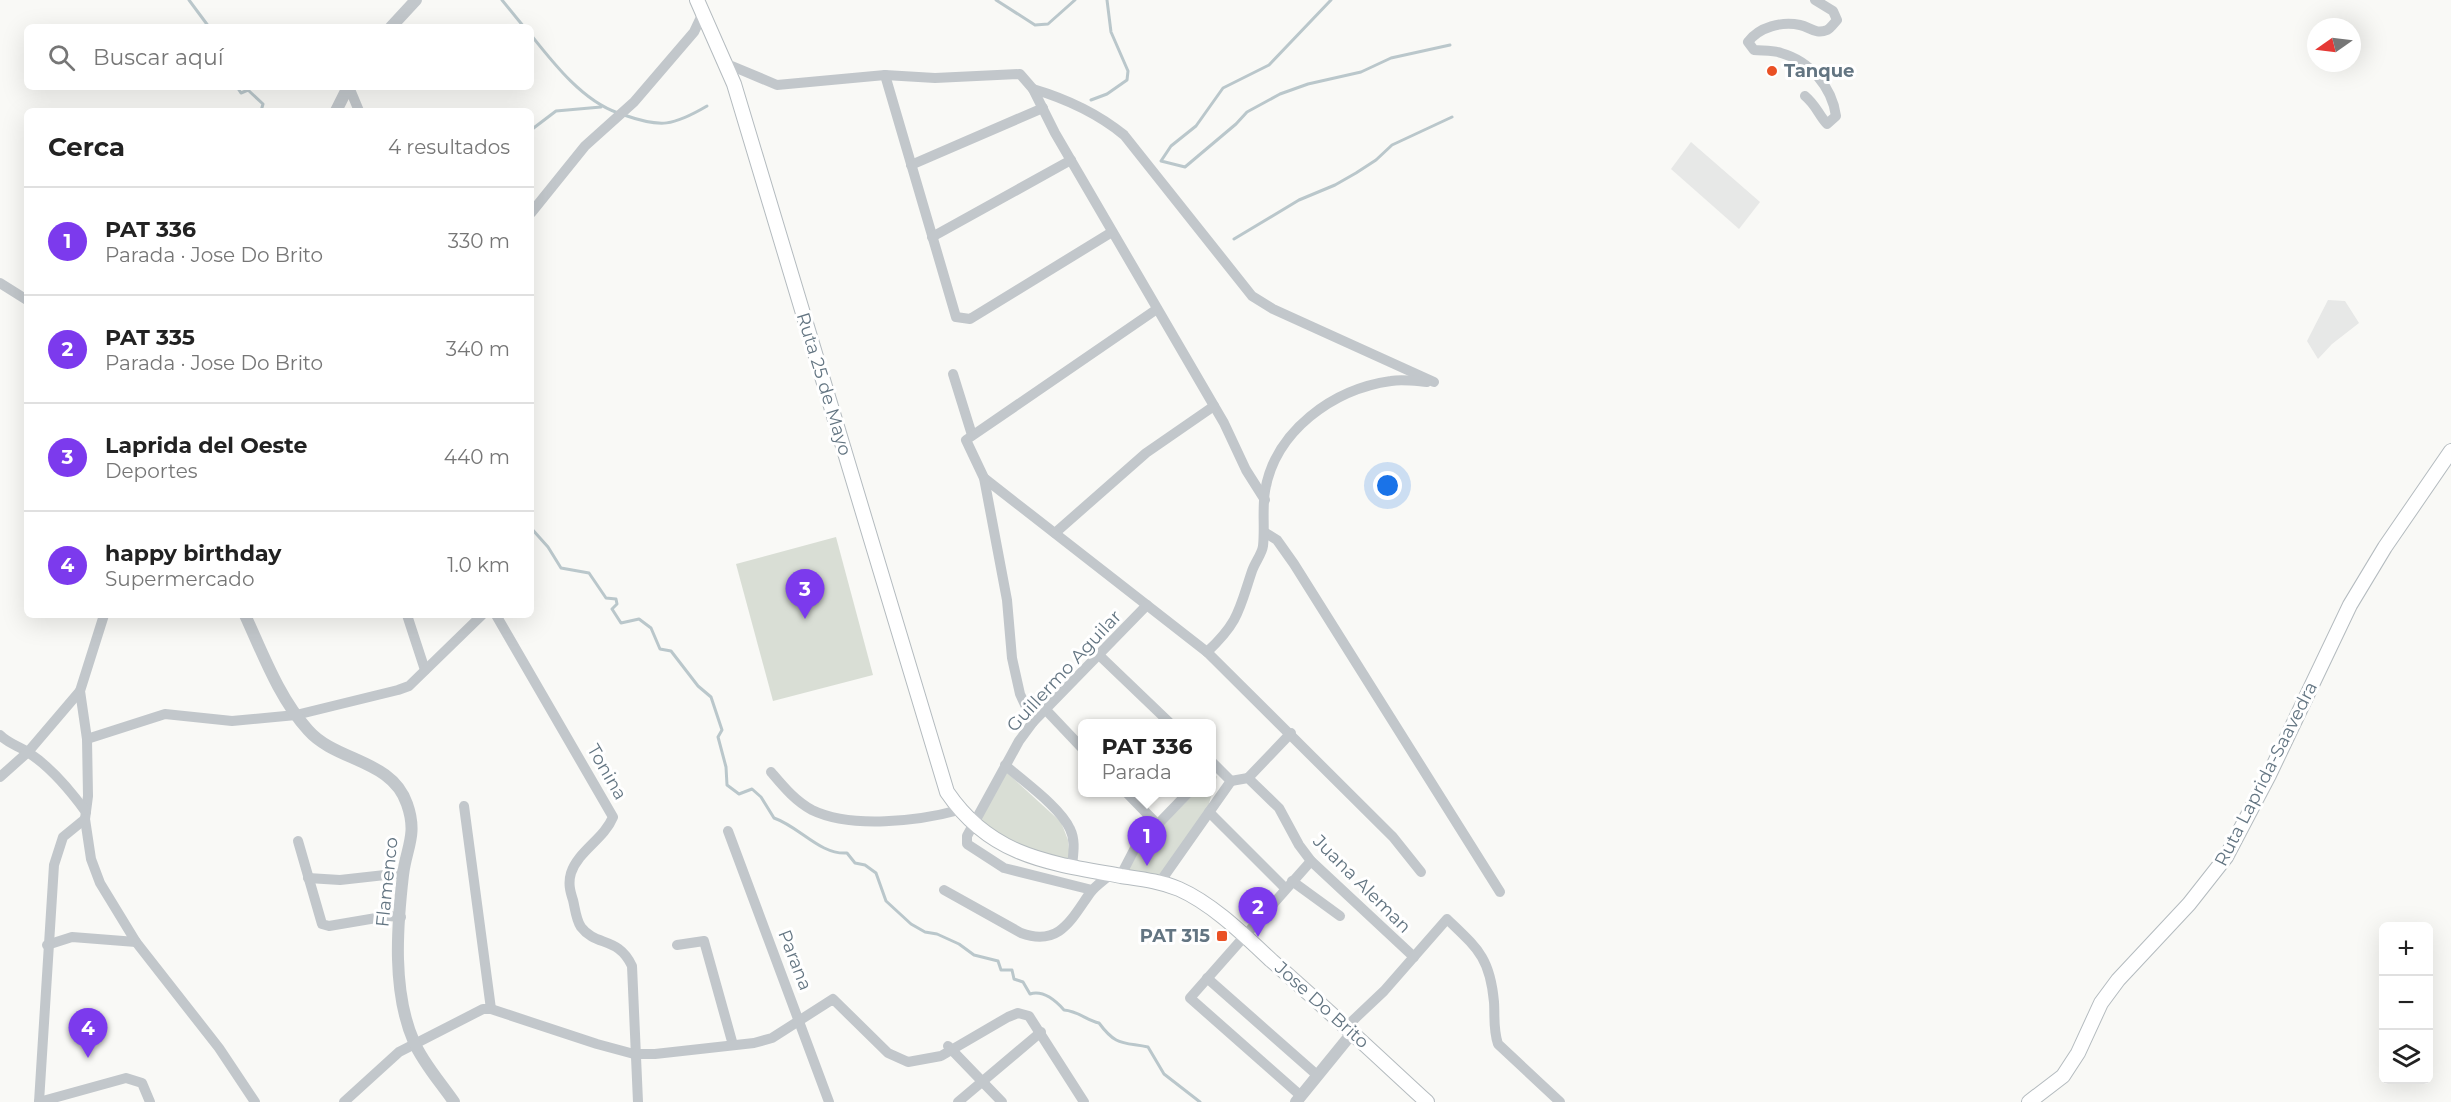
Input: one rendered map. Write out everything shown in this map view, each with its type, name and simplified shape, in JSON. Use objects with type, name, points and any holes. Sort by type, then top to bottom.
[{"type":"main road","name":"Ruta 25 de Mayo","points":[[700,6],[727,64],[940,772]]},
{"type":"main road","name":"Ruta Laprida-Saavedra","points":[[2029,1102],[2062,1076],[2078,1053],[2092,1020],[2113,987],[2212,877],[2226,857],[2269,775],[2350,605],[2379,555],[2451,451]]},
{"type":"main road","name":"Jose Do Brito","points":[[940,772],[947,792],[959,810],[991,839],[1018,852],[1072,867],[1160,882],[1199,901],[1244,935],[1350,1029],[1427,1102]]},
{"type":"street","points":[[394,24],[416,0]]},
{"type":"street","points":[[1805,96],[1816,105],[1819,116],[1827,124],[1836,116],[1834,102],[1823,82],[1810,67],[1780,52],[1754,50],[1748,42],[1764,29],[1783,25],[1800,25],[1816,32],[1828,30],[1837,20],[1833,11],[1815,0]]},
{"type":"street","points":[[534,209],[585,147],[634,102],[694,32],[700,6]]},
{"type":"street","points":[[727,64],[768,84],[777,85],[885,75],[935,78],[1020,74],[1033,89],[1071,160],[1214,406],[1246,470],[1265,500]]},
{"type":"street","points":[[885,75],[956,317],[970,319],[1112,232]]},
{"type":"street","points":[[1033,89],[1066,100],[1102,117],[1124,135],[1252,296],[1273,309],[1434,382],[1393,380],[1371,385],[1349,393],[1319,409],[1299,426],[1274,462],[1265,500],[1263,548],[1252,570],[1237,619],[1228,633],[1207,652]]},
{"type":"street","points":[[338,108],[347,90]]},
{"type":"street","points":[[350,90],[358,108]]},
{"type":"street","points":[[911,165],[1043,108]]},
{"type":"street","points":[[932,237],[1071,160]]},
{"type":"street","points":[[0,284],[24,298]]},
{"type":"street","points":[[1033,722],[1020,694],[1012,658],[1007,600],[984,478],[966,440],[1157,309]]},
{"type":"street","points":[[953,374],[972,435]]},
{"type":"street","points":[[1055,533],[1146,453],[1214,406]]},
{"type":"street","points":[[984,478],[1207,652],[1291,733],[1393,837],[1421,872]]},
{"type":"street","points":[[1264,532],[1278,540],[1294,564],[1404,735],[1500,892]]},
{"type":"street","name":"Guillermo Aguilar","points":[[972,824],[1005,765],[1033,722],[1100,656],[1147,605]]},
{"type":"street","points":[[0,777],[28,752],[80,691],[103,618]]},
{"type":"street","name":"Flamenco","points":[[247,618],[296,715],[319,740],[390,776],[400,787],[408,805],[411,843],[403,873],[401,917],[400,981],[404,1008],[414,1043],[454,1102]]},
{"type":"street","points":[[408,618],[425,670]]},
{"type":"street","points":[[87,739],[165,714],[232,721],[296,715],[398,690],[409,686],[479,618]]},
{"type":"street","name":"Tonina","points":[[498,618],[613,817],[609,828],[578,860],[571,872],[569,885],[581,927],[597,938],[617,946],[632,966],[634,1054],[638,1102]]},
{"type":"street","points":[[1100,656],[1167,719]]},
{"type":"street","points":[[80,691],[87,739],[88,796],[85,815],[87,842],[99,883],[136,942],[219,1048],[255,1102]]},
{"type":"street","points":[[1046,710],[1078,743]]},
{"type":"street","points":[[1160,882],[1231,781],[1248,778],[1291,733]]},
{"type":"street","points":[[0,735],[8,743],[28,752],[60,780],[85,815]]},
{"type":"street","points":[[1005,765],[1063,817],[1071,830],[1074,843],[1072,867]]},
{"type":"street","points":[[1216,768],[1231,781]]},
{"type":"street","points":[[771,772],[791,795],[811,809],[833,818],[880,821],[937,816],[959,810]]},
{"type":"street","name":"Juana Aleman","points":[[1248,778],[1279,808],[1299,845],[1311,861],[1414,957]]},
{"type":"street","points":[[1131,797],[1158,825]]},
{"type":"street","points":[[944,890],[1021,933],[1033,938],[1045,938],[1065,927],[1092,890],[1116,875],[1136,848],[1184,797]]},
{"type":"street","points":[[464,806],[491,1010]]},
{"type":"street","points":[[1209,812],[1288,885],[1340,916]]},
{"type":"street","points":[[85,815],[63,837],[54,866],[47,945],[39,1102],[126,1078],[142,1083],[150,1102]]},
{"type":"street","points":[[972,824],[967,836],[967,844],[1004,868],[1092,890]]},
{"type":"street","name":"Parana","points":[[728,831],[801,1021],[829,1102]]},
{"type":"street","points":[[298,840],[322,924],[329,926],[388,916],[401,917]]},
{"type":"street","points":[[1311,861],[1191,998],[1298,1099],[1350,1029],[1447,919],[1483,954],[1489,969],[1494,1002],[1494,1032],[1498,1044],[1560,1102]]},
{"type":"street","points":[[308,878],[340,880],[403,873]]},
{"type":"street","points":[[47,945],[72,937],[136,942]]},
{"type":"street","points":[[677,945],[704,941],[733,1045]]},
{"type":"street","points":[[1207,978],[1317,1075]]},
{"type":"street","points":[[344,1102],[389,1059],[414,1043],[470,1015],[491,1010],[634,1054],[733,1045],[772,1038],[833,999],[888,1053],[908,1062],[941,1056],[950,1048],[1018,1013],[1029,1016],[1041,1032],[1078,1100]]},
{"type":"street","points":[[957,1102],[1041,1032]]},
{"type":"street","points":[[950,1048],[983,1081],[997,1099]]},
{"type":"shaded area","points":[[1691,142],[1760,202],[1739,229],[1671,169]]},
{"type":"shaded area","points":[[2328,300],[2345,301],[2359,323],[2332,344],[2318,359],[2307,341]]},
{"type":"shaded area","points":[[836,537],[873,675],[773,701],[736,564]]},
{"type":"shaded area","points":[[1003,769],[1061,822],[1068,840],[1070,859],[1025,850],[978,823]]},
{"type":"shaded area","points":[[1191,797],[1211,797],[1208,807],[1161,876],[1127,873],[1139,850]]},
{"type":"waterway","points":[[189,0],[207,24]]},
{"type":"waterway","points":[[502,0],[522,24]]},
{"type":"waterway","points":[[996,0],[1035,25],[1048,24],[1075,0]]},
{"type":"waterway","points":[[1091,100],[1107,94],[1127,80],[1128,71],[1111,32],[1107,0]]},
{"type":"waterway","points":[[1331,0],[1269,65],[1223,88],[1196,126],[1171,146],[1161,161],[1185,167],[1247,112],[1280,94],[1308,84],[1361,72],[1391,58],[1450,45]]},
{"type":"waterway","points":[[534,39],[581,91],[618,113]]},
{"type":"waterway","points":[[239,90],[241,93],[248,90]]},
{"type":"waterway","points":[[248,90],[263,104],[262,108]]},
{"type":"waterway","points":[[624,115],[648,122],[667,123],[685,118],[707,106]]},
{"type":"waterway","points":[[534,128],[556,111],[601,107]]},
{"type":"waterway","points":[[1234,239],[1299,200],[1335,185],[1356,173],[1376,160],[1392,145],[1452,117]]},
{"type":"waterway","points":[[534,531],[548,547],[561,568],[589,573],[606,598],[616,599],[617,604],[612,609],[621,623],[639,619],[651,628],[660,649],[671,651],[698,686],[711,697],[722,730],[718,737],[726,767],[727,785],[739,794],[752,789],[761,797],[774,818],[828,850],[847,853],[855,863],[865,865],[876,873],[886,901],[911,924],[925,932],[937,934],[959,944],[974,955],[998,961],[1001,970],[1012,970],[1014,979],[1023,982],[1030,994],[1044,995],[1064,1010],[1099,1023],[1110,1036],[1120,1042],[1148,1047],[1164,1074],[1200,1102]]},
{"type":"place","name":"Tanque","points":[[1772,71]]},
{"type":"place","name":"Laprida del Oeste","points":[[805,619]]},
{"type":"place","name":"PAT 336","points":[[1147,866]]},
{"type":"place","name":"PAT 315","points":[[1222,936]]},
{"type":"place","name":"PAT 335","points":[[1258,937]]},
{"type":"place","name":"happy birthday","points":[[88,1058]]}]
